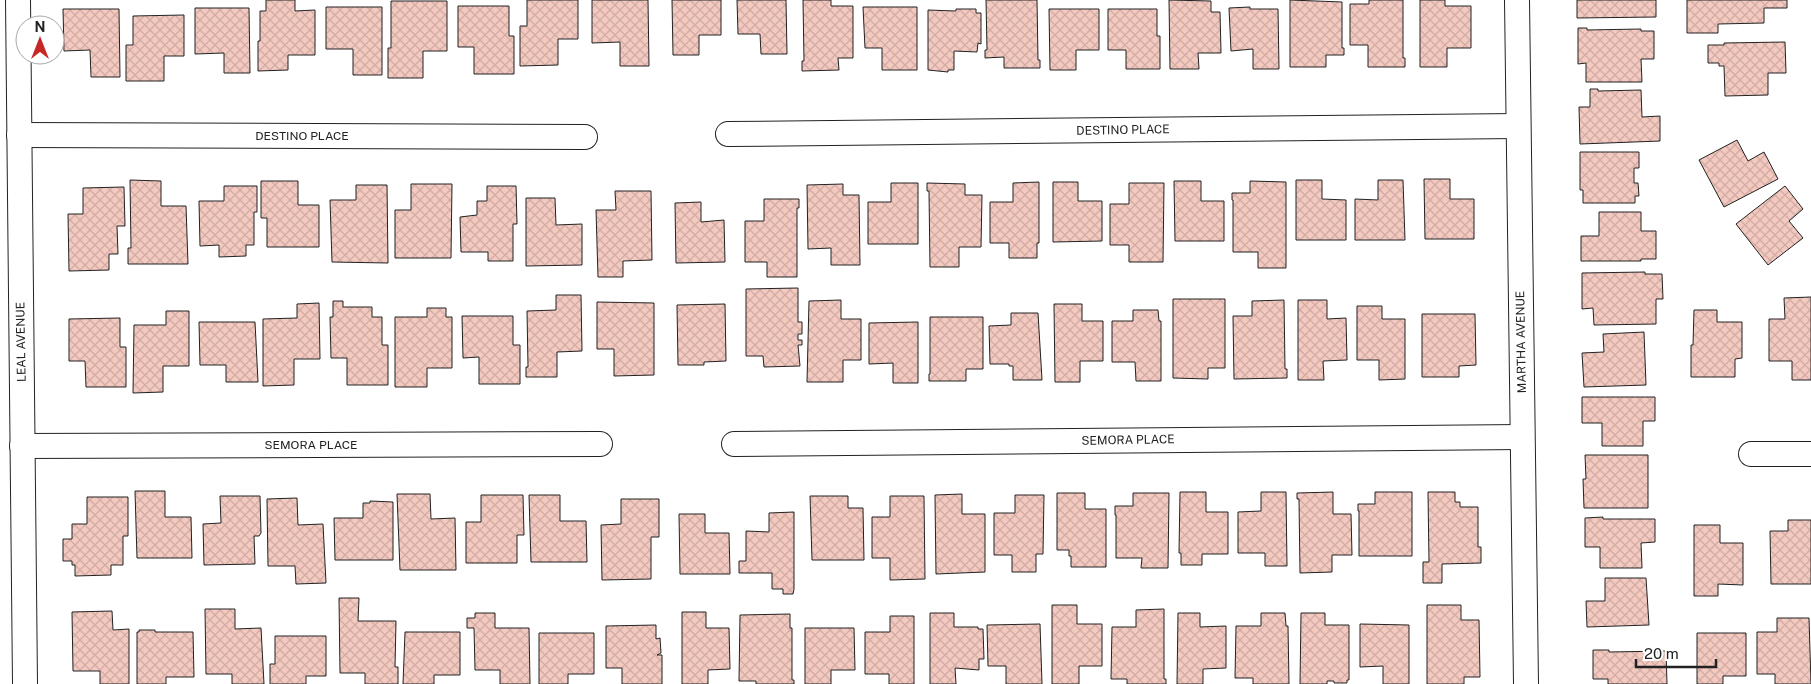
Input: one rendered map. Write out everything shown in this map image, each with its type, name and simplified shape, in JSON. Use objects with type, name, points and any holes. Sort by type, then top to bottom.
[{"type":"street","name":"LEAL AVENUE","points":[[18,0],[25,684]]},
{"type":"street","name":"MARTHA AVENUE","points":[[1517,0],[1526,684]]},
{"type":"street","name":"DESTINO PLACE","points":[[728,134],[1518,126]]},
{"type":"street","name":"DESTINO PLACE","points":[[19,135],[585,136]]},
{"type":"street","name":"SEMORA PLACE","points":[[734,444],[1522,437]]},
{"type":"street","name":"SEMORA PLACE","points":[[22,446],[600,444]]},
{"type":"street","points":[[1751,454],[1811,454]]},
{"type":"building","points":[[266,0],[295,0],[295,11],[315,10],[315,55],[288,55],[288,70],[258,71],[260,11],[266,11]]},
{"type":"building","points":[[527,0],[578,0],[578,39],[558,39],[558,65],[520,66],[520,26],[527,26]]},
{"type":"building","points":[[592,0],[648,0],[649,66],[620,66],[620,42],[592,43]]},
{"type":"building","points":[[672,0],[721,0],[721,35],[699,35],[699,55],[673,55]]},
{"type":"building","points":[[737,0],[786,0],[787,54],[761,54],[760,34],[738,34]]},
{"type":"building","points":[[803,0],[831,0],[831,6],[853,6],[853,58],[838,58],[839,70],[802,71],[802,61],[804,61]]},
{"type":"building","points":[[986,0],[1037,0],[1038,60],[1040,60],[1040,68],[1004,68],[1004,57],[985,58],[985,50],[987,50]]},
{"type":"building","points":[[1169,0],[1211,1],[1211,12],[1220,12],[1221,53],[1198,53],[1199,69],[1170,69]]},
{"type":"building","points":[[1290,0],[1342,2],[1342,48],[1344,48],[1344,55],[1326,55],[1326,67],[1290,67]]},
{"type":"building","points":[[1369,0],[1403,0],[1403,58],[1405,58],[1405,67],[1368,67],[1368,45],[1350,45],[1350,4],[1369,4]]},
{"type":"building","points":[[1420,0],[1445,0],[1445,6],[1471,6],[1471,48],[1447,48],[1447,67],[1420,67]]},
{"type":"building","points":[[1577,0],[1656,0],[1656,17],[1577,18]]},
{"type":"building","points":[[1687,0],[1787,0],[1787,8],[1764,8],[1764,23],[1718,24],[1718,33],[1687,33]]},
{"type":"building","points":[[391,1],[447,1],[447,51],[423,51],[423,78],[388,78],[388,48],[391,48]]},
{"type":"building","points":[[458,6],[509,6],[509,36],[514,36],[514,74],[474,74],[474,47],[458,47]]},
{"type":"building","points":[[326,7],[382,7],[382,75],[353,75],[353,49],[326,49]]},
{"type":"building","points":[[863,7],[917,7],[917,70],[882,70],[882,48],[865,48]]},
{"type":"building","points":[[1250,7],[1250,9],[1278,9],[1279,69],[1253,69],[1253,49],[1231,51],[1229,8]]},
{"type":"building","points":[[195,8],[249,8],[250,73],[224,73],[224,53],[195,54]]},
{"type":"building","points":[[63,9],[119,9],[120,77],[91,77],[90,50],[65,51],[65,15],[63,15]]},
{"type":"building","points":[[956,9],[976,9],[976,13],[981,13],[981,44],[978,43],[977,52],[954,51],[954,70],[948,70],[948,72],[928,70],[928,10],[956,11]]},
{"type":"building","points":[[1049,9],[1099,9],[1099,50],[1076,50],[1076,70],[1050,70]]},
{"type":"building","points":[[1108,9],[1157,9],[1157,36],[1160,36],[1160,69],[1126,69],[1126,50],[1108,50]]},
{"type":"building","points":[[184,15],[184,56],[164,56],[164,81],[126,81],[126,45],[133,45],[133,16]]},
{"type":"building","points":[[1578,28],[1587,28],[1587,30],[1641,29],[1641,31],[1654,31],[1654,59],[1641,59],[1642,82],[1586,82],[1586,63],[1578,64]]},
{"type":"building","points":[[1785,42],[1786,73],[1768,73],[1768,95],[1725,96],[1724,66],[1719,66],[1719,63],[1708,63],[1708,45]]},
{"type":"building","points":[[1590,89],[1598,89],[1598,91],[1641,90],[1642,117],[1660,116],[1660,141],[1580,144],[1579,107],[1590,107]]},
{"type":"building","points":[[1737,140],[1748,161],[1764,152],[1778,179],[1724,207],[1699,160]]},
{"type":"building","points":[[1580,152],[1639,152],[1639,168],[1634,168],[1634,183],[1638,183],[1639,196],[1635,196],[1635,203],[1583,203],[1583,190],[1580,190]]},
{"type":"building","points":[[1424,179],[1450,179],[1450,199],[1474,199],[1474,239],[1425,239]]},
{"type":"building","points":[[130,180],[161,181],[161,206],[186,206],[188,264],[128,264],[128,248],[131,248]]},
{"type":"building","points":[[1296,180],[1322,180],[1322,199],[1346,200],[1346,240],[1296,240]]},
{"type":"building","points":[[1378,180],[1403,180],[1405,240],[1355,240],[1355,199],[1378,200]]},
{"type":"building","points":[[261,181],[298,181],[298,205],[319,205],[319,247],[267,247],[267,218],[261,218]]},
{"type":"building","points":[[1174,181],[1201,181],[1201,201],[1224,201],[1224,241],[1175,241]]},
{"type":"building","points":[[1250,181],[1286,182],[1286,268],[1258,268],[1258,252],[1233,252],[1232,193],[1250,193]]},
{"type":"building","points":[[1039,182],[1039,243],[1037,243],[1037,258],[1009,258],[1009,243],[990,243],[990,202],[1013,202],[1013,183]]},
{"type":"building","points":[[1053,182],[1078,182],[1078,201],[1102,201],[1102,241],[1053,242]]},
{"type":"building","points":[[891,183],[918,183],[918,244],[868,244],[868,202],[891,202]]},
{"type":"building","points":[[927,183],[965,184],[965,195],[982,195],[981,247],[959,247],[959,267],[930,267],[929,191],[927,191]]},
{"type":"building","points":[[1129,183],[1164,183],[1163,262],[1129,262],[1129,245],[1110,245],[1110,204],[1129,204]]},
{"type":"building","points":[[411,184],[452,184],[451,258],[395,258],[395,210],[411,210]]},
{"type":"building","points":[[843,184],[843,195],[859,195],[860,265],[831,265],[831,248],[808,249],[807,185]]},
{"type":"building","points":[[356,185],[387,185],[388,263],[332,262],[330,200],[356,200]]},
{"type":"building","points":[[224,186],[257,186],[257,212],[254,212],[254,245],[246,245],[246,256],[219,257],[219,245],[200,246],[199,201],[224,201]]},
{"type":"building","points":[[487,186],[516,186],[517,224],[513,224],[513,261],[488,261],[488,252],[461,252],[460,217],[477,215],[477,201],[487,201]]},
{"type":"building","points":[[1785,186],[1803,209],[1789,221],[1803,238],[1768,265],[1736,224]]},
{"type":"building","points":[[124,187],[125,226],[117,226],[118,254],[109,254],[109,270],[69,271],[68,214],[83,214],[83,188]]},
{"type":"building","points":[[615,191],[651,191],[652,260],[623,261],[623,277],[598,277],[596,210],[616,210]]},
{"type":"building","points":[[526,198],[555,198],[556,225],[582,224],[582,265],[526,266]]},
{"type":"building","points":[[764,199],[799,199],[799,208],[797,208],[797,277],[767,277],[767,262],[745,262],[745,221],[764,221]]},
{"type":"building","points":[[701,202],[701,222],[724,220],[725,262],[676,263],[675,203]]},
{"type":"building","points":[[1599,212],[1641,212],[1641,231],[1656,231],[1656,259],[1641,259],[1641,261],[1581,261],[1581,236],[1599,236]]},
{"type":"building","points":[[1645,272],[1645,274],[1662,274],[1663,299],[1656,299],[1656,324],[1594,325],[1593,308],[1582,309],[1582,273]]},
{"type":"building","points":[[798,288],[798,322],[802,322],[802,334],[798,334],[798,340],[802,340],[802,345],[798,345],[800,366],[764,367],[763,356],[746,356],[746,289]]},
{"type":"building","points":[[556,295],[581,295],[582,351],[557,352],[557,377],[526,377],[526,367],[528,367],[527,311],[556,310]]},
{"type":"building","points":[[1811,297],[1811,380],[1792,380],[1792,361],[1769,361],[1769,319],[1785,319],[1784,298]]},
{"type":"building","points":[[1173,299],[1225,299],[1225,368],[1208,368],[1208,379],[1173,378]]},
{"type":"building","points":[[841,300],[841,319],[861,319],[861,360],[843,360],[843,382],[807,382],[809,301]]},
{"type":"building","points":[[1284,300],[1285,369],[1287,369],[1287,378],[1234,379],[1233,316],[1252,316],[1252,301]]},
{"type":"building","points":[[1298,300],[1327,300],[1327,319],[1346,318],[1347,360],[1323,361],[1324,380],[1298,380]]},
{"type":"building","points":[[333,301],[343,301],[343,307],[372,307],[372,317],[382,317],[382,345],[388,345],[388,385],[347,385],[347,358],[331,358],[330,317],[333,317]]},
{"type":"building","points":[[597,302],[654,303],[654,375],[614,376],[614,349],[597,349]]},
{"type":"building","points":[[319,303],[320,359],[294,359],[294,385],[263,386],[263,319],[297,318],[297,304]]},
{"type":"building","points":[[725,304],[726,361],[704,362],[704,365],[678,365],[677,305]]},
{"type":"building","points":[[1054,304],[1082,304],[1082,321],[1103,321],[1103,361],[1080,361],[1080,382],[1055,382]]},
{"type":"building","points":[[1357,306],[1382,306],[1382,319],[1405,319],[1405,379],[1379,380],[1379,360],[1357,360]]},
{"type":"building","points":[[427,308],[446,308],[446,317],[452,317],[452,368],[427,368],[427,387],[395,387],[395,317],[427,317]]},
{"type":"building","points":[[1133,310],[1158,310],[1159,321],[1161,321],[1161,381],[1136,381],[1135,362],[1112,362],[1112,321],[1133,321]]},
{"type":"building","points":[[1694,310],[1717,310],[1717,322],[1742,322],[1742,358],[1735,359],[1735,377],[1691,377]]},
{"type":"building","points":[[166,311],[189,311],[189,366],[163,366],[163,392],[133,393],[134,325],[166,325]]},
{"type":"building","points":[[1011,313],[1038,313],[1042,380],[1013,380],[1013,366],[1009,366],[1009,364],[990,364],[989,326],[1011,325]]},
{"type":"building","points":[[1422,314],[1475,314],[1476,365],[1459,366],[1459,377],[1422,377]]},
{"type":"building","points":[[462,316],[513,316],[513,345],[520,345],[520,384],[479,384],[479,357],[463,358]]},
{"type":"building","points":[[930,317],[983,317],[983,369],[966,369],[966,381],[929,381]]},
{"type":"building","points":[[120,318],[120,347],[126,347],[126,387],[86,387],[85,361],[69,361],[69,319]]},
{"type":"building","points":[[199,322],[255,322],[258,382],[226,382],[226,365],[200,365]]},
{"type":"building","points":[[918,322],[918,383],[893,383],[893,363],[869,364],[869,323]]},
{"type":"building","points":[[1644,332],[1646,385],[1584,387],[1582,353],[1604,352],[1603,334]]},
{"type":"building","points":[[1582,397],[1655,397],[1655,421],[1643,421],[1643,446],[1602,446],[1602,423],[1582,423]]},
{"type":"building","points":[[1585,455],[1648,455],[1648,508],[1584,508],[1583,479],[1586,479]]},
{"type":"building","points":[[135,491],[165,491],[165,517],[191,517],[192,558],[137,558]]},
{"type":"building","points":[[1180,492],[1206,492],[1206,512],[1228,512],[1228,554],[1202,554],[1202,565],[1181,565],[1181,553],[1179,553]]},
{"type":"building","points":[[1261,492],[1286,492],[1287,566],[1265,566],[1265,553],[1238,553],[1238,512],[1261,511]]},
{"type":"building","points":[[1333,492],[1333,514],[1351,514],[1352,555],[1332,555],[1332,572],[1300,573],[1299,499],[1297,499],[1297,493]]},
{"type":"building","points":[[1375,492],[1412,492],[1412,556],[1359,556],[1358,504],[1375,504]]},
{"type":"building","points":[[1428,492],[1455,492],[1455,502],[1460,502],[1460,507],[1478,507],[1478,547],[1481,547],[1481,563],[1442,564],[1442,583],[1423,583],[1423,562],[1429,562]]},
{"type":"building","points":[[1057,493],[1085,493],[1085,509],[1106,509],[1106,567],[1071,567],[1069,550],[1057,550]]},
{"type":"building","points":[[1133,493],[1169,493],[1168,568],[1141,568],[1142,558],[1116,558],[1115,506],[1133,506]]},
{"type":"building","points":[[397,494],[430,494],[431,519],[455,518],[456,570],[400,570]]},
{"type":"building","points":[[962,494],[962,514],[985,514],[985,572],[936,574],[935,495]]},
{"type":"building","points":[[481,495],[523,495],[524,535],[517,535],[517,563],[466,563],[466,522],[481,522]]},
{"type":"building","points":[[529,495],[560,495],[560,521],[586,521],[587,562],[531,562]]},
{"type":"building","points":[[1015,495],[1044,495],[1043,554],[1036,554],[1036,572],[1012,572],[1012,555],[994,555],[994,513],[1015,513]]},
{"type":"building","points":[[220,496],[260,496],[261,533],[259,536],[254,536],[255,564],[204,565],[203,524],[221,523]]},
{"type":"building","points":[[810,496],[848,496],[848,508],[863,508],[864,560],[812,560]]},
{"type":"building","points":[[890,496],[924,496],[925,579],[890,580],[890,558],[872,558],[872,517],[890,517]]},
{"type":"building","points":[[87,497],[128,497],[128,536],[123,536],[123,565],[111,565],[111,575],[75,576],[75,565],[72,565],[72,561],[63,561],[63,539],[72,539],[72,524],[87,524]]},
{"type":"building","points":[[297,498],[298,525],[323,524],[326,583],[296,584],[295,566],[268,566],[267,499]]},
{"type":"building","points":[[621,499],[659,499],[659,537],[651,537],[651,579],[602,580],[601,525],[621,524]]},
{"type":"building","points":[[370,501],[393,502],[393,560],[335,560],[334,518],[363,518],[363,503],[370,503]]},
{"type":"building","points":[[794,512],[794,589],[793,594],[783,594],[783,589],[772,589],[772,573],[739,573],[739,561],[746,561],[746,531],[769,532],[769,513]]},
{"type":"building","points":[[679,514],[705,514],[705,533],[729,533],[730,574],[680,574]]},
{"type":"building","points":[[1603,517],[1603,519],[1655,519],[1655,542],[1641,543],[1642,568],[1600,568],[1600,547],[1585,547],[1585,518]]},
{"type":"building","points":[[1788,520],[1811,520],[1811,584],[1771,584],[1770,531],[1788,531]]},
{"type":"building","points":[[1694,525],[1720,525],[1720,543],[1743,543],[1743,585],[1718,584],[1718,596],[1694,596]]},
{"type":"building","points":[[1605,578],[1646,578],[1649,625],[1587,627],[1586,601],[1605,601]]},
{"type":"building","points":[[339,598],[359,598],[358,621],[396,621],[395,667],[398,667],[398,684],[365,684],[365,673],[340,673]]},
{"type":"building","points":[[1052,605],[1077,605],[1077,624],[1102,624],[1102,666],[1079,666],[1079,684],[1052,684]]},
{"type":"building","points":[[1427,605],[1461,605],[1461,620],[1479,620],[1480,677],[1464,677],[1464,684],[1427,684]]},
{"type":"building","points":[[205,609],[235,609],[235,629],[261,628],[264,684],[232,684],[232,674],[206,674]]},
{"type":"building","points":[[1164,609],[1164,679],[1166,679],[1166,684],[1127,684],[1127,679],[1111,679],[1112,627],[1136,627],[1136,610]]},
{"type":"building","points":[[112,611],[113,630],[129,629],[129,684],[100,684],[100,671],[73,671],[72,612]]},
{"type":"building","points":[[682,612],[706,612],[706,628],[729,628],[730,669],[708,670],[708,684],[682,684]]},
{"type":"building","points":[[475,613],[495,613],[495,628],[529,628],[530,684],[500,684],[500,670],[475,670],[474,628],[467,628],[467,618],[475,618]]},
{"type":"building","points":[[930,613],[954,613],[954,627],[978,627],[978,629],[983,629],[984,659],[979,659],[979,670],[955,668],[956,684],[930,684]]},
{"type":"building","points":[[1178,613],[1200,613],[1200,627],[1226,626],[1226,668],[1203,669],[1203,684],[1177,684]]},
{"type":"building","points":[[1261,613],[1285,613],[1286,626],[1288,626],[1289,684],[1253,684],[1253,678],[1235,678],[1236,626],[1261,626]]},
{"type":"building","points":[[1301,613],[1325,613],[1325,625],[1349,625],[1349,680],[1347,680],[1347,683],[1327,681],[1327,684],[1300,684]]},
{"type":"building","points":[[790,614],[790,628],[792,628],[792,680],[794,680],[794,684],[756,684],[756,681],[739,681],[740,615]]},
{"type":"building","points":[[890,616],[914,616],[914,684],[889,684],[889,674],[865,674],[865,632],[890,632]]},
{"type":"building","points":[[1777,618],[1809,618],[1811,684],[1775,684],[1775,674],[1757,674],[1757,632],[1777,632]]},
{"type":"building","points":[[1040,624],[1042,684],[1006,684],[1006,666],[988,666],[987,625]]},
{"type":"building","points":[[1360,624],[1409,625],[1409,684],[1383,684],[1383,666],[1360,667]]},
{"type":"building","points":[[656,625],[656,639],[660,638],[661,653],[657,655],[662,655],[662,684],[622,684],[622,668],[606,668],[606,626]]},
{"type":"building","points":[[805,628],[854,628],[855,670],[831,670],[831,684],[805,684]]},
{"type":"building","points":[[139,630],[193,632],[194,677],[166,677],[166,684],[137,684],[137,632]]},
{"type":"building","points":[[405,632],[460,632],[460,675],[434,675],[434,684],[403,684]]},
{"type":"building","points":[[539,633],[594,633],[594,674],[568,674],[568,684],[539,684]]},
{"type":"building","points":[[1697,633],[1746,633],[1746,676],[1723,676],[1723,684],[1697,684]]},
{"type":"building","points":[[275,636],[326,636],[326,676],[306,676],[306,684],[270,684],[270,664],[275,664]]},
{"type":"building","points":[[1593,650],[1609,650],[1609,652],[1666,651],[1667,684],[1608,684],[1608,679],[1593,679]]}]
